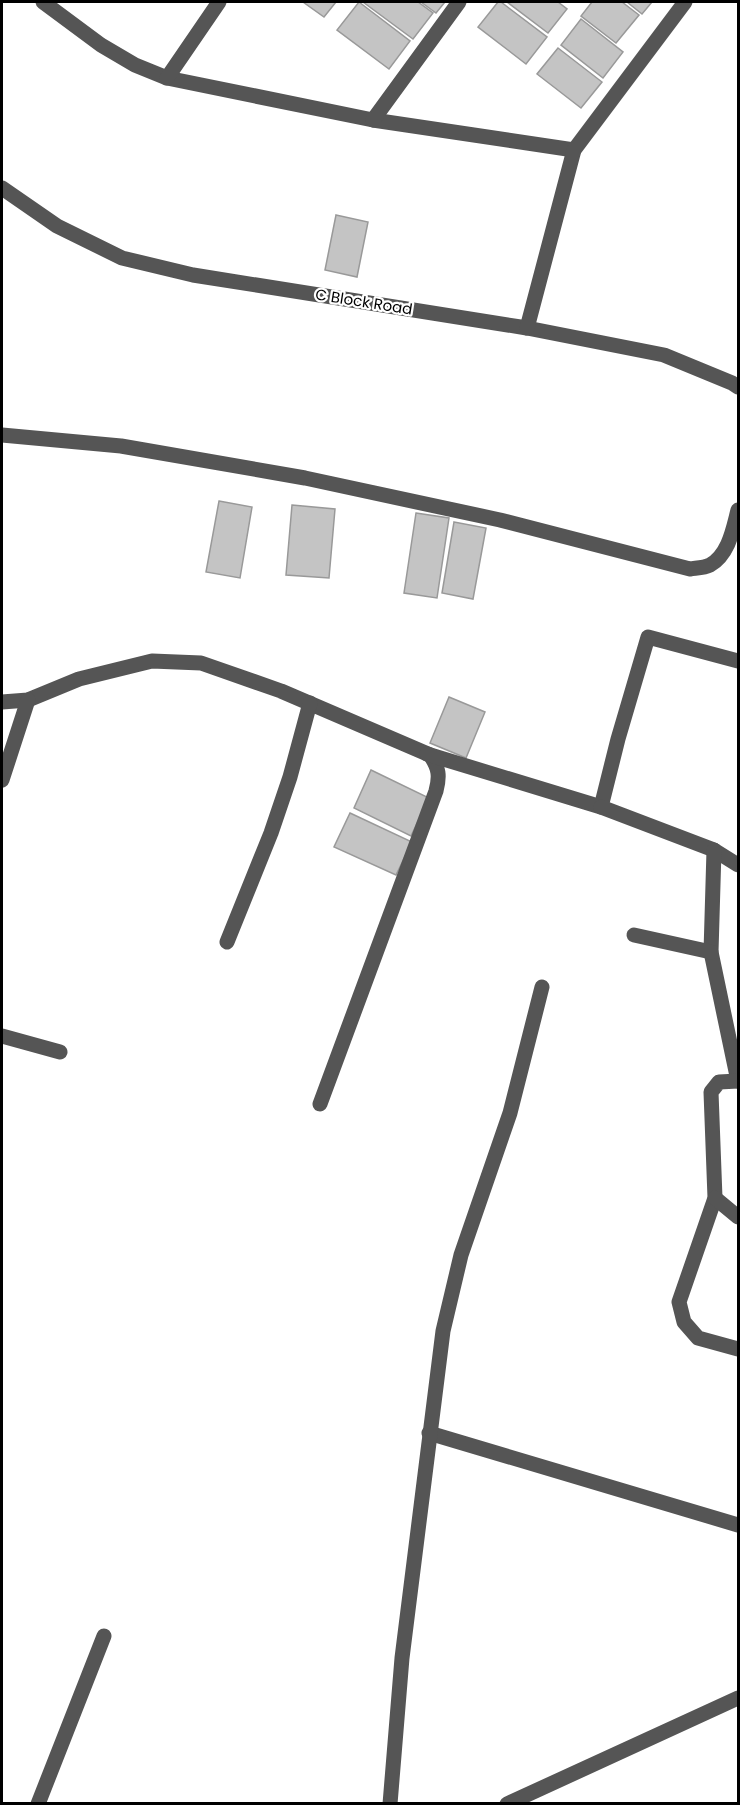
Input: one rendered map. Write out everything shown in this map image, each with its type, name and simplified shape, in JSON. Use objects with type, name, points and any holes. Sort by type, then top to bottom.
[{"type":"street","points":[[44,2],[100,45],[135,65],[166,78],[373,120],[574,150]]},
{"type":"street","points":[[166,78],[219,2]]},
{"type":"street","points":[[373,120],[459,2]]},
{"type":"street","points":[[527,328],[574,150],[685,2]]},
{"type":"street","name":"C Block Road","points":[[2,188],[57,226],[122,258],[193,275],[527,328],[664,355],[732,382],[738,387]]},
{"type":"street","points":[[2,435],[121,446],[305,478],[500,520],[690,568],[708,566],[720,557],[728,545],[738,510]]},
{"type":"street","points":[[601,807],[648,637],[738,661]]},
{"type":"street","points":[[2,702],[27,700],[78,679],[152,661],[201,663],[281,691],[427,754],[601,807],[714,850],[738,866]]},
{"type":"street","points":[[2,780],[27,700]]},
{"type":"street","points":[[227,942],[271,833],[290,777],[310,703]]},
{"type":"street","points":[[320,1104],[436,791],[439,778],[438,766],[427,754]]},
{"type":"street","points":[[714,850],[711,952],[738,1081],[719,1082],[711,1092],[715,1198],[680,1302],[684,1322],[698,1338],[738,1349]]},
{"type":"street","points":[[634,935],[711,952]]},
{"type":"street","points":[[390,1803],[402,1658],[443,1331],[460,1255],[510,1113],[542,987]]},
{"type":"street","points":[[2,1036],[60,1052]]},
{"type":"street","points":[[715,1198],[738,1217]]},
{"type":"street","points":[[429,1433],[738,1525]]},
{"type":"street","points":[[38,1803],[104,1636]]},
{"type":"street","points":[[507,1803],[738,1698]]},
{"type":"building","points":[[303,2],[336,2],[324,17]]},
{"type":"building","points":[[359,2],[410,41],[389,69],[337,30]]},
{"type":"building","points":[[363,2],[418,2],[433,13],[413,39]]},
{"type":"building","points":[[421,2],[445,2],[436,13]]},
{"type":"building","points":[[498,2],[547,37],[526,64],[478,27]]},
{"type":"building","points":[[507,2],[558,2],[567,9],[548,33]]},
{"type":"building","points":[[592,2],[622,2],[639,15],[616,43],[581,16]]},
{"type":"building","points":[[627,2],[652,2],[642,14]]},
{"type":"building","points":[[581,19],[623,52],[603,78],[561,45]]},
{"type":"building","points":[[558,48],[602,82],[581,108],[537,74]]},
{"type":"building","points":[[336,215],[368,222],[357,277],[325,270]]},
{"type":"building","points":[[219,501],[252,507],[240,578],[206,572]]},
{"type":"building","points":[[292,505],[335,509],[329,578],[286,575]]},
{"type":"building","points":[[416,513],[449,518],[437,598],[404,593]]},
{"type":"building","points":[[454,522],[486,528],[473,599],[442,593]]},
{"type":"building","points":[[449,697],[485,712],[466,758],[430,743]]},
{"type":"building","points":[[371,770],[429,798],[411,836],[354,808]]},
{"type":"building","points":[[350,813],[412,842],[396,875],[334,847]]}]
